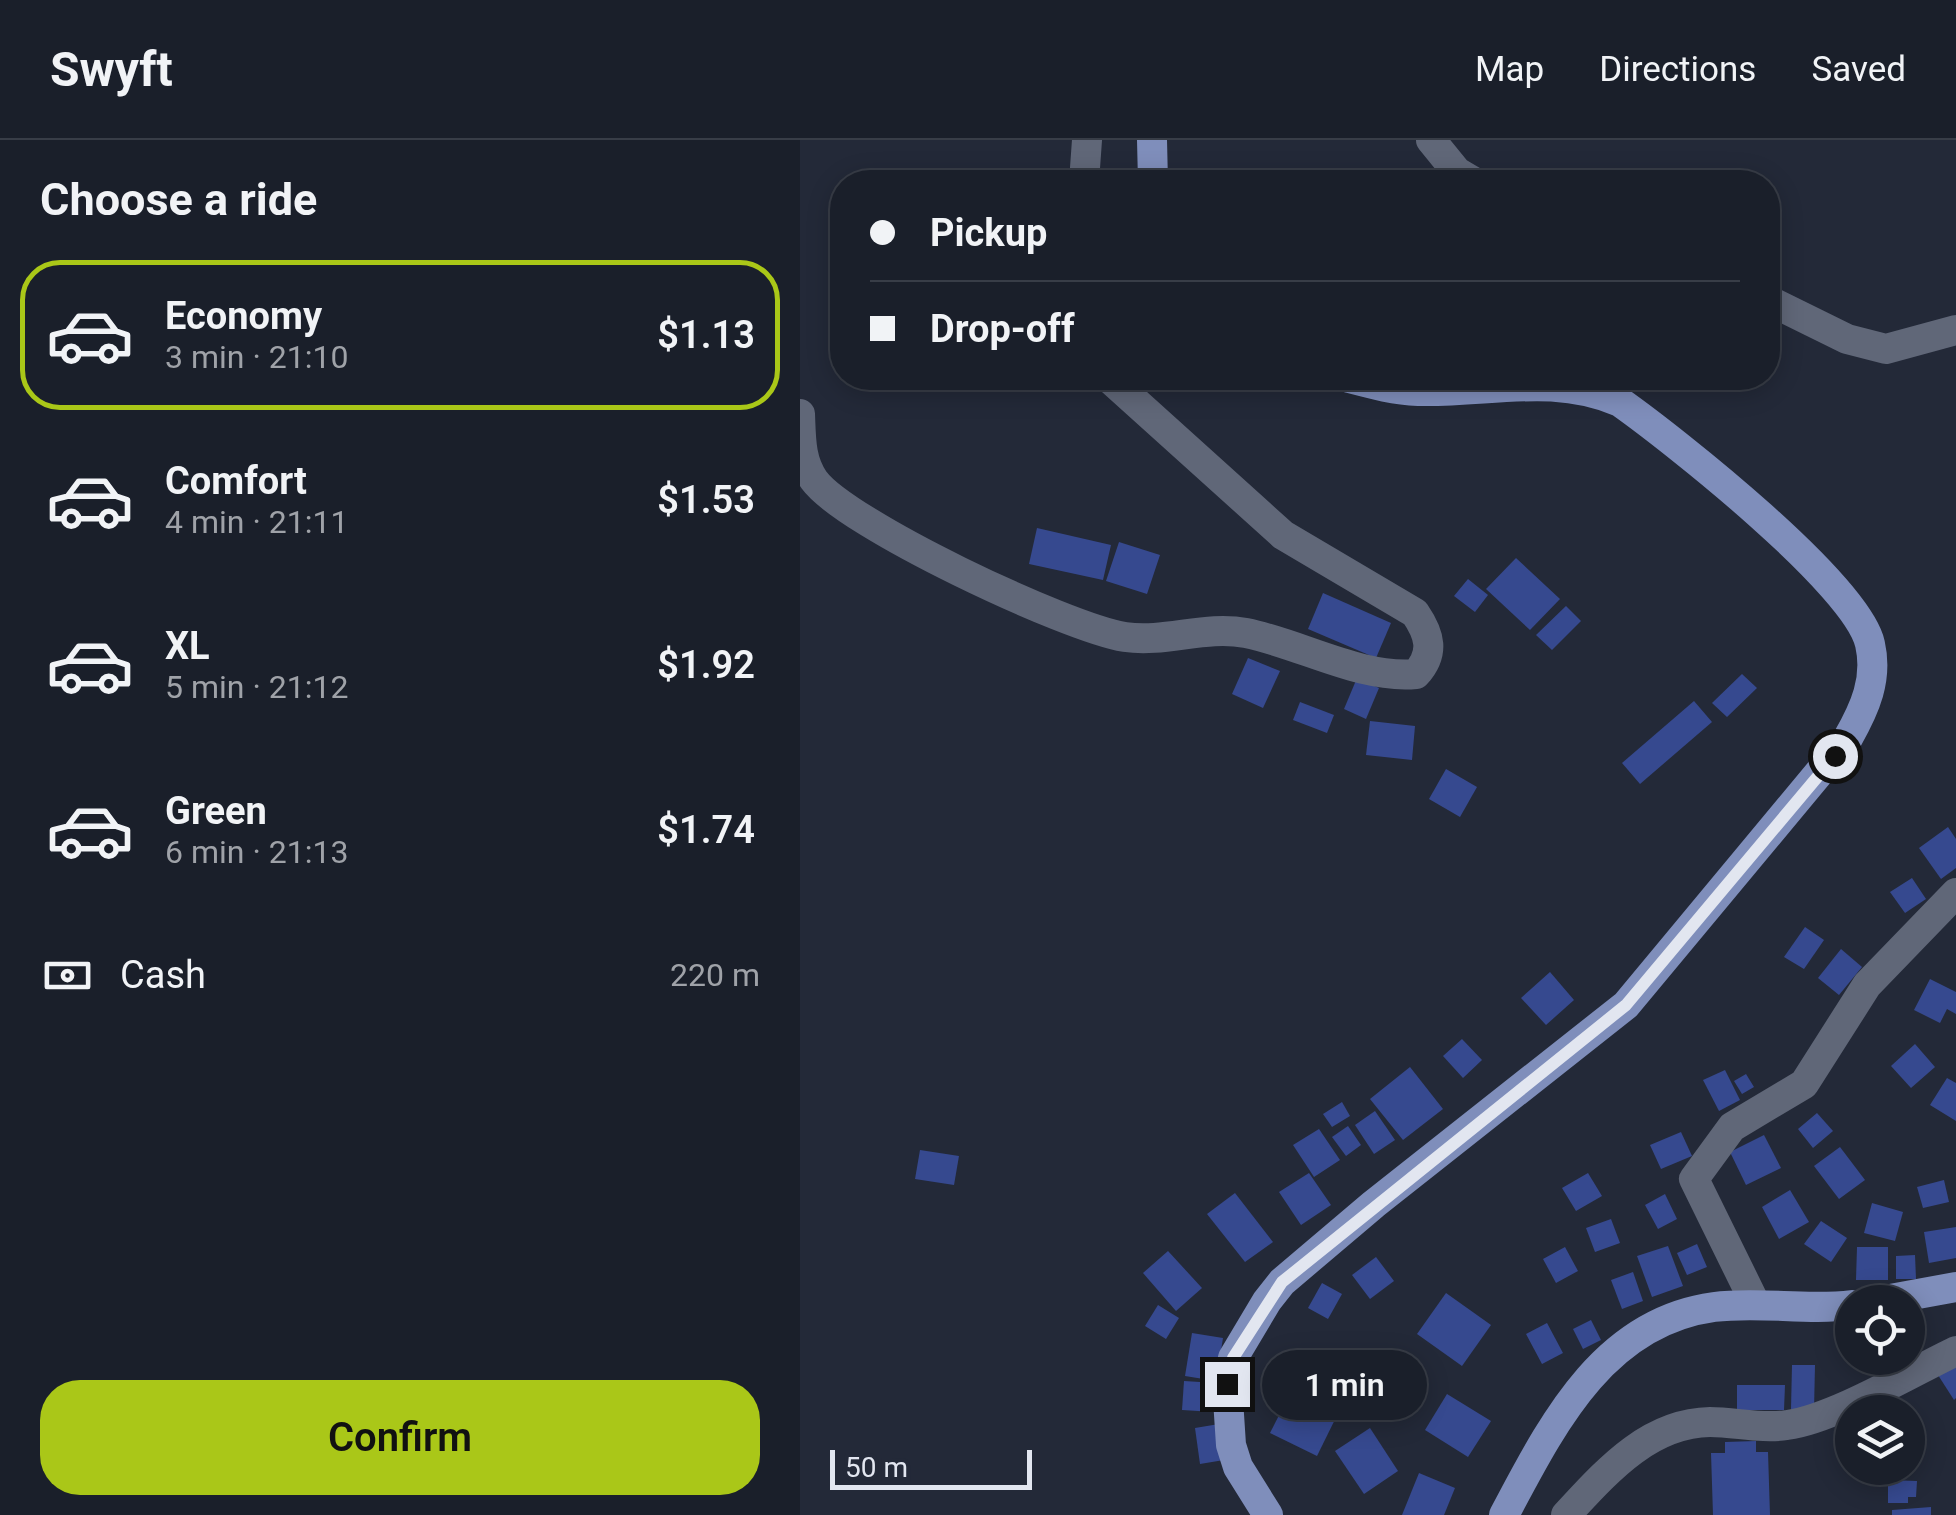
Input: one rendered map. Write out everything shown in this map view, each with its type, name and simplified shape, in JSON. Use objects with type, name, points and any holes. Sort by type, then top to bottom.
[{"type":"main road","points":[[1152,140],[1153,170]]},
{"type":"main road","points":[[1268,1515],[1238,1467],[1231,1445],[1227,1384],[1233,1358],[1267,1301],[1282,1282],[1374,1204],[1626,1005],[1840,750],[1865,708],[1872,668],[1860,619],[1838,588],[1620,402],[1584,390]]},
{"type":"main road","points":[[1925,1293],[1956,1287]]},
{"type":"main road","points":[[1504,1515],[1553,1423],[1602,1363],[1632,1338],[1678,1316],[1711,1308],[1835,1305]]},
{"type":"street","points":[[1085,170],[1087,140]]},
{"type":"street","points":[[1431,140],[1455,170]]},
{"type":"street","points":[[1780,306],[1847,338],[1886,349],[1956,330]]},
{"type":"street","points":[[800,414],[803,460],[823,490],[896,536],[1021,602],[1127,638],[1216,629],[1311,650],[1382,674],[1416,674],[1426,664],[1430,647],[1426,630],[1414,613],[1282,535],[1122,390]]},
{"type":"street","points":[[1756,1305],[1694,1180],[1732,1127],[1804,1084],[1868,985],[1956,893]]},
{"type":"street","points":[[1566,1515],[1634,1448],[1662,1432],[1690,1423],[1789,1426],[1864,1396],[1956,1351]]},
{"type":"building","points":[[1037,528],[1111,545],[1103,580],[1029,564]]},
{"type":"building","points":[[1119,542],[1160,555],[1147,594],[1106,581]]},
{"type":"building","points":[[1516,558],[1560,599],[1530,630],[1486,589]]},
{"type":"building","points":[[1468,579],[1488,595],[1475,612],[1454,596]]},
{"type":"building","points":[[1323,593],[1391,623],[1376,658],[1308,629]]},
{"type":"building","points":[[1566,606],[1581,621],[1552,650],[1536,635]]},
{"type":"building","points":[[1248,658],[1280,671],[1263,708],[1232,694]]},
{"type":"building","points":[[1742,674],[1757,688],[1727,717],[1712,703]]},
{"type":"building","points":[[1357,678],[1379,688],[1366,719],[1344,709]]},
{"type":"building","points":[[1694,701],[1712,722],[1640,784],[1622,763]]},
{"type":"building","points":[[1300,702],[1334,715],[1327,733],[1293,720]]},
{"type":"building","points":[[1370,721],[1415,726],[1412,760],[1366,755]]},
{"type":"building","points":[[1446,769],[1477,787],[1460,817],[1429,799]]},
{"type":"building","points":[[1948,827],[1956,839],[1956,868],[1941,879],[1919,848]]},
{"type":"building","points":[[1912,878],[1926,899],[1905,913],[1890,892]]},
{"type":"building","points":[[1805,927],[1824,940],[1804,969],[1784,957]]},
{"type":"building","points":[[1841,949],[1862,967],[1839,995],[1818,978]]},
{"type":"building","points":[[1550,972],[1574,1000],[1546,1025],[1521,998]]},
{"type":"building","points":[[1930,979],[1956,992],[1956,1014],[1947,1009],[1940,1023],[1914,1010]]},
{"type":"building","points":[[1462,1039],[1482,1060],[1463,1078],[1443,1056]]},
{"type":"building","points":[[1915,1044],[1935,1067],[1911,1088],[1891,1066]]},
{"type":"building","points":[[1410,1067],[1443,1109],[1403,1140],[1370,1099]]},
{"type":"building","points":[[1725,1070],[1740,1100],[1719,1111],[1703,1080]]},
{"type":"building","points":[[1746,1074],[1754,1087],[1742,1094],[1734,1081]]},
{"type":"building","points":[[1947,1078],[1956,1083],[1956,1121],[1930,1105]]},
{"type":"building","points":[[1342,1102],[1350,1116],[1332,1127],[1323,1114]]},
{"type":"building","points":[[1375,1111],[1395,1140],[1374,1154],[1355,1125]]},
{"type":"building","points":[[1817,1113],[1833,1131],[1813,1148],[1798,1129]]},
{"type":"building","points":[[1348,1126],[1361,1145],[1346,1156],[1332,1137]]},
{"type":"building","points":[[1319,1129],[1340,1160],[1314,1177],[1293,1145]]},
{"type":"building","points":[[1681,1132],[1692,1156],[1661,1169],[1650,1145]]},
{"type":"building","points":[[1764,1135],[1781,1168],[1746,1185],[1730,1152]]},
{"type":"building","points":[[1840,1147],[1865,1180],[1839,1199],[1814,1166]]},
{"type":"building","points":[[920,1150],[959,1156],[954,1185],[915,1179]]},
{"type":"building","points":[[1309,1173],[1331,1205],[1301,1225],[1279,1192]]},
{"type":"building","points":[[1588,1173],[1602,1196],[1576,1211],[1562,1188]]},
{"type":"building","points":[[1944,1180],[1949,1202],[1923,1208],[1917,1187]]},
{"type":"building","points":[[1790,1190],[1809,1222],[1779,1239],[1762,1207]]},
{"type":"building","points":[[1235,1193],[1273,1242],[1245,1262],[1207,1214]]},
{"type":"building","points":[[1665,1194],[1677,1219],[1658,1229],[1645,1205]]},
{"type":"building","points":[[1872,1203],[1903,1212],[1895,1241],[1864,1233]]},
{"type":"building","points":[[1611,1219],[1620,1243],[1595,1252],[1586,1228]]},
{"type":"building","points":[[1821,1221],[1847,1238],[1831,1262],[1804,1244]]},
{"type":"building","points":[[1956,1227],[1956,1258],[1929,1263],[1924,1232]]},
{"type":"building","points":[[1697,1244],[1707,1267],[1687,1275],[1677,1253]]},
{"type":"building","points":[[1668,1246],[1683,1286],[1652,1297],[1637,1256]]},
{"type":"building","points":[[1565,1247],[1578,1271],[1556,1283],[1543,1259]]},
{"type":"building","points":[[1857,1247],[1888,1247],[1888,1280],[1856,1280]]},
{"type":"building","points":[[1168,1251],[1202,1288],[1176,1311],[1143,1273]]},
{"type":"building","points":[[1915,1255],[1916,1279],[1896,1279],[1896,1256]]},
{"type":"building","points":[[1376,1257],[1394,1281],[1370,1299],[1352,1275]]},
{"type":"building","points":[[1633,1272],[1643,1301],[1622,1309],[1611,1280]]},
{"type":"building","points":[[1322,1283],[1342,1294],[1328,1319],[1308,1308]]},
{"type":"building","points":[[1446,1293],[1491,1325],[1462,1366],[1417,1334]]},
{"type":"building","points":[[1158,1305],[1179,1318],[1166,1339],[1145,1326]]},
{"type":"building","points":[[1591,1320],[1601,1340],[1583,1349],[1573,1329]]},
{"type":"building","points":[[1547,1323],[1563,1353],[1542,1364],[1526,1334]]},
{"type":"building","points":[[1192,1333],[1223,1338],[1216,1381],[1185,1376]]},
{"type":"building","points":[[1956,1363],[1956,1398],[1954,1400],[1938,1375]]},
{"type":"building","points":[[1792,1365],[1815,1365],[1814,1410],[1791,1409]]},
{"type":"building","points":[[1304,1366],[1350,1389],[1317,1456],[1270,1433]]},
{"type":"building","points":[[1184,1381],[1216,1383],[1214,1412],[1182,1410]]},
{"type":"building","points":[[1737,1385],[1785,1385],[1784,1410],[1737,1410]]},
{"type":"building","points":[[1447,1394],[1491,1421],[1468,1457],[1425,1430]]},
{"type":"building","points":[[1219,1424],[1224,1460],[1200,1464],[1195,1428]]},
{"type":"building","points":[[1370,1428],[1398,1471],[1364,1494],[1335,1451]]},
{"type":"building","points":[[1756,1441],[1756,1452],[1768,1452],[1770,1515],[1713,1515],[1711,1453],[1725,1453],[1725,1442]]},
{"type":"building","points":[[1419,1473],[1455,1488],[1444,1515],[1402,1515]]},
{"type":"building","points":[[1888,1485],[1917,1485],[1916,1497],[1908,1497],[1908,1503],[1888,1503]]},
{"type":"building","points":[[1931,1507],[1931,1515],[1892,1515],[1892,1510]]},
{"type":"route","points":[[1227,1384],[1233,1358],[1251,1324],[1282,1282],[1374,1204],[1626,1005],[1835,756]]}]
